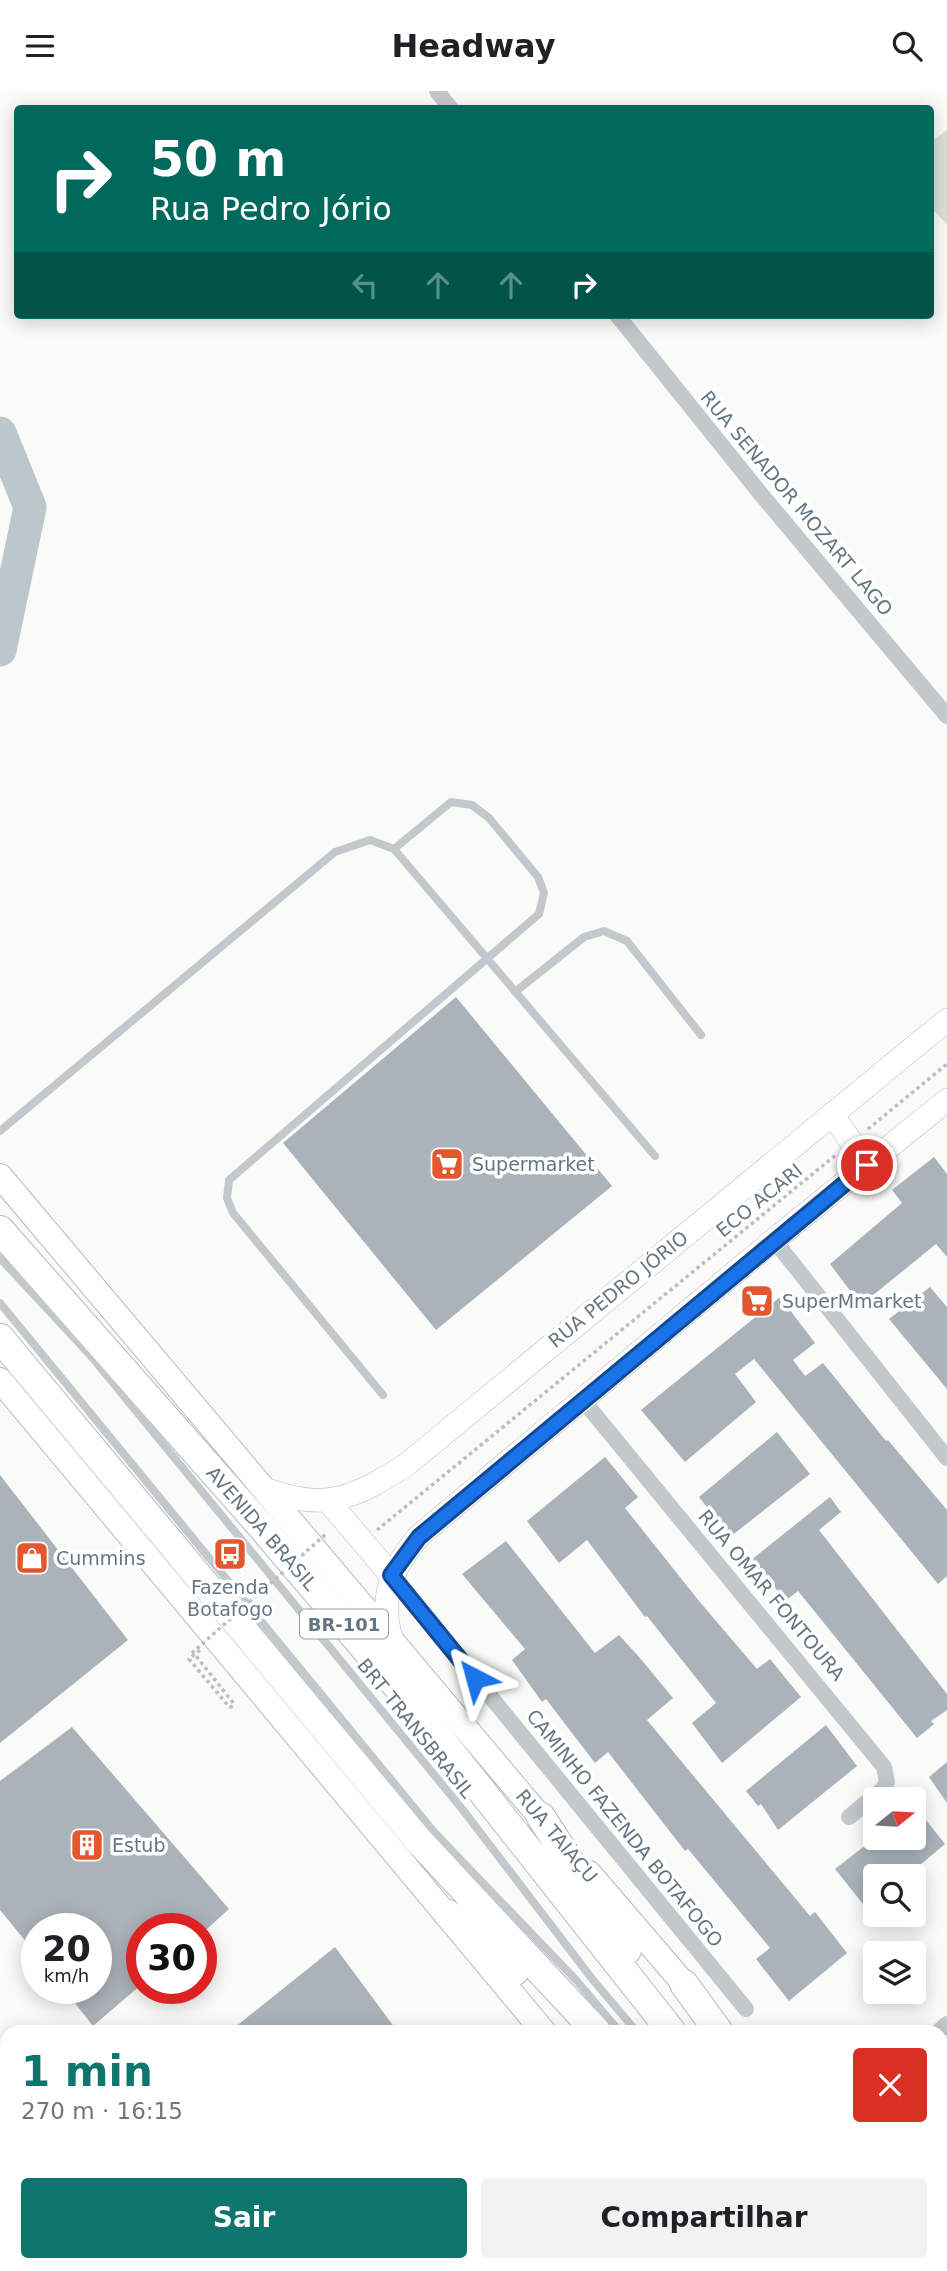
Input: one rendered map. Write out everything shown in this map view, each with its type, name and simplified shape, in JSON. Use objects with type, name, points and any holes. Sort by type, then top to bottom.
[{"type":"highway","name":"AVENIDA BRASIL","points":[[0,1230],[252,1515],[424,1718],[666,2025]]},
{"type":"highway","points":[[0,1338],[418,1840],[590,2025]]},
{"type":"highway","points":[[541,1817],[623,1944],[681,2025]]},
{"type":"highway","points":[[448,1914],[492,1948],[569,2025]]},
{"type":"highway","points":[[684,1985],[714,2025]]},
{"type":"main road","name":"RUA PEDRO JÓRIO","points":[[268,1490],[306,1501],[329,1502],[361,1492],[406,1465],[947,1020]]},
{"type":"main road","points":[[391,1638],[386,1622],[386,1599],[391,1575],[419,1537],[774,1240],[947,1100]]},
{"type":"main road","points":[[832,1114],[867,1165]]},
{"type":"main road","name":"AVENIDA BRASIL","points":[[0,1176],[391,1638]]},
{"type":"main road","points":[[0,1380],[538,2025]]},
{"type":"main road","points":[[329,1502],[391,1575]]},
{"type":"main road","name":"RUA TAIAÇU","points":[[391,1638],[719,2025]]},
{"type":"street","points":[[437,91],[448,105]]},
{"type":"street","name":"RUA SENADOR MOZART LAGO","points":[[620,319],[947,716]]},
{"type":"street","points":[[774,1240],[941,1439],[947,1458]]},
{"type":"street","name":"RUA OMAR FONTOURA","points":[[582,1399],[884,1767],[887,1782],[883,1789],[849,1817]]},
{"type":"street","name":"CAMINHO FAZENDA BOTAFOGO","points":[[391,1575],[746,2009]]},
{"type":"lane","points":[[383,1395],[233,1213],[227,1198],[229,1180],[539,914],[544,893],[538,877],[489,818],[472,805],[451,802],[394,849]]},
{"type":"lane","points":[[0,1131],[335,852],[370,839],[394,849],[655,1156]]},
{"type":"lane","points":[[515,992],[584,937],[604,931],[627,941],[701,1035]]},
{"type":"lane","name":"BRT TRANSBRASIL","points":[[0,1258],[100,1367],[455,1800],[593,1980],[631,2025]]},
{"type":"lane","points":[[0,1303],[434,1832],[576,1980],[614,2025]]},
{"type":"path","name":"ECO ACARI","points":[[362,1543],[947,1064]]},
{"type":"path","points":[[230,1708],[234,1704],[193,1652],[327,1534]]},
{"type":"shaded area","points":[[947,130],[947,225],[934,210],[934,140]]},
{"type":"building","name":"Supermarket","points":[[456,997],[612,1186],[436,1330],[283,1143]]},
{"type":"building","points":[[934,1157],[947,1174],[947,1257],[936,1244],[861,1305],[830,1264],[902,1203],[892,1190]]},
{"type":"building","points":[[930,1287],[947,1307],[947,1389],[889,1319]]},
{"type":"building","points":[[780,1297],[815,1343],[793,1360],[805,1376],[823,1363],[886,1441],[888,1440],[947,1510],[947,1576],[938,1584],[754,1359],[735,1374],[756,1402],[685,1462],[641,1410]]},
{"type":"building","points":[[777,1432],[810,1474],[730,1537],[699,1497]]},
{"type":"building","points":[[605,1457],[638,1497],[625,1508],[699,1601],[757,1669],[770,1659],[801,1697],[722,1763],[692,1723],[716,1703],[647,1616],[645,1617],[587,1540],[559,1563],[527,1521]]},
{"type":"building","name":"Cummins","points":[[0,1475],[128,1640],[0,1743]]},
{"type":"building","points":[[830,1497],[841,1512],[819,1530],[947,1694],[947,1710],[931,1721],[934,1724],[917,1738],[798,1591],[784,1602],[767,1574],[763,1577],[751,1560]]},
{"type":"building","points":[[506,1541],[595,1653],[619,1635],[640,1658],[673,1698],[647,1720],[810,1916],[815,1912],[847,1953],[789,2001],[756,1959],[770,1948],[688,1849],[685,1851],[608,1752],[595,1763],[546,1699],[542,1702],[512,1660],[525,1649],[462,1574]]},
{"type":"building","points":[[826,1725],[857,1766],[778,1830],[761,1804],[758,1806],[746,1791]]},
{"type":"building","name":"Estub","points":[[72,1727],[229,1909],[217,1920],[217,1913],[126,1913],[126,1998],[94,2025],[76,2004],[112,2004],[112,1913],[21,1913],[21,1936],[0,1910],[0,1781]]},
{"type":"building","points":[[947,1762],[947,1803],[929,1777]]},
{"type":"building","points":[[926,1820],[945,1844],[921,1864],[863,1864],[863,1904],[835,1869],[863,1847],[863,1850],[926,1850]]},
{"type":"building","points":[[335,1947],[393,2025],[238,2025]]},
{"type":"waterway","points":[[0,433],[30,507],[0,650]]},
{"type":"place","name":"Supermarket","points":[[447,1164]]},
{"type":"place","name":"SuperMmarket","points":[[757,1301]]},
{"type":"place","name":"Fazenda Botafogo","points":[[230,1554]]},
{"type":"place","name":"Cummins","points":[[32,1558]]},
{"type":"place","name":"Estub","points":[[87,1845]]},
{"type":"route","points":[[475,1678],[391,1575],[405,1553],[419,1537],[562,1416],[867,1165]]}]
